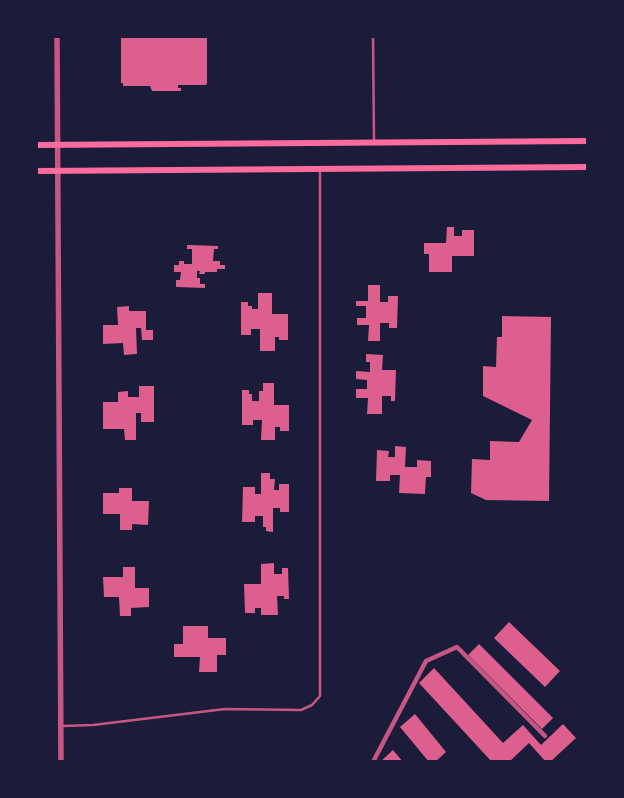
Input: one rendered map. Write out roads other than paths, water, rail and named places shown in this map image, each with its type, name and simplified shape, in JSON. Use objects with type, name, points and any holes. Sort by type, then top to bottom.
[{"type":"main road","points":[[36,145],[588,141]]},
{"type":"main road","points":[[36,171],[588,167]]},
{"type":"street","points":[[57,36],[61,762]]},
{"type":"street","points":[[373,762],[426,661],[457,647],[544,736]]},
{"type":"lane","points":[[373,36],[374,142]]},
{"type":"lane","points":[[61,726],[103,724],[225,709],[301,710],[312,705],[320,696],[320,169]]}]
